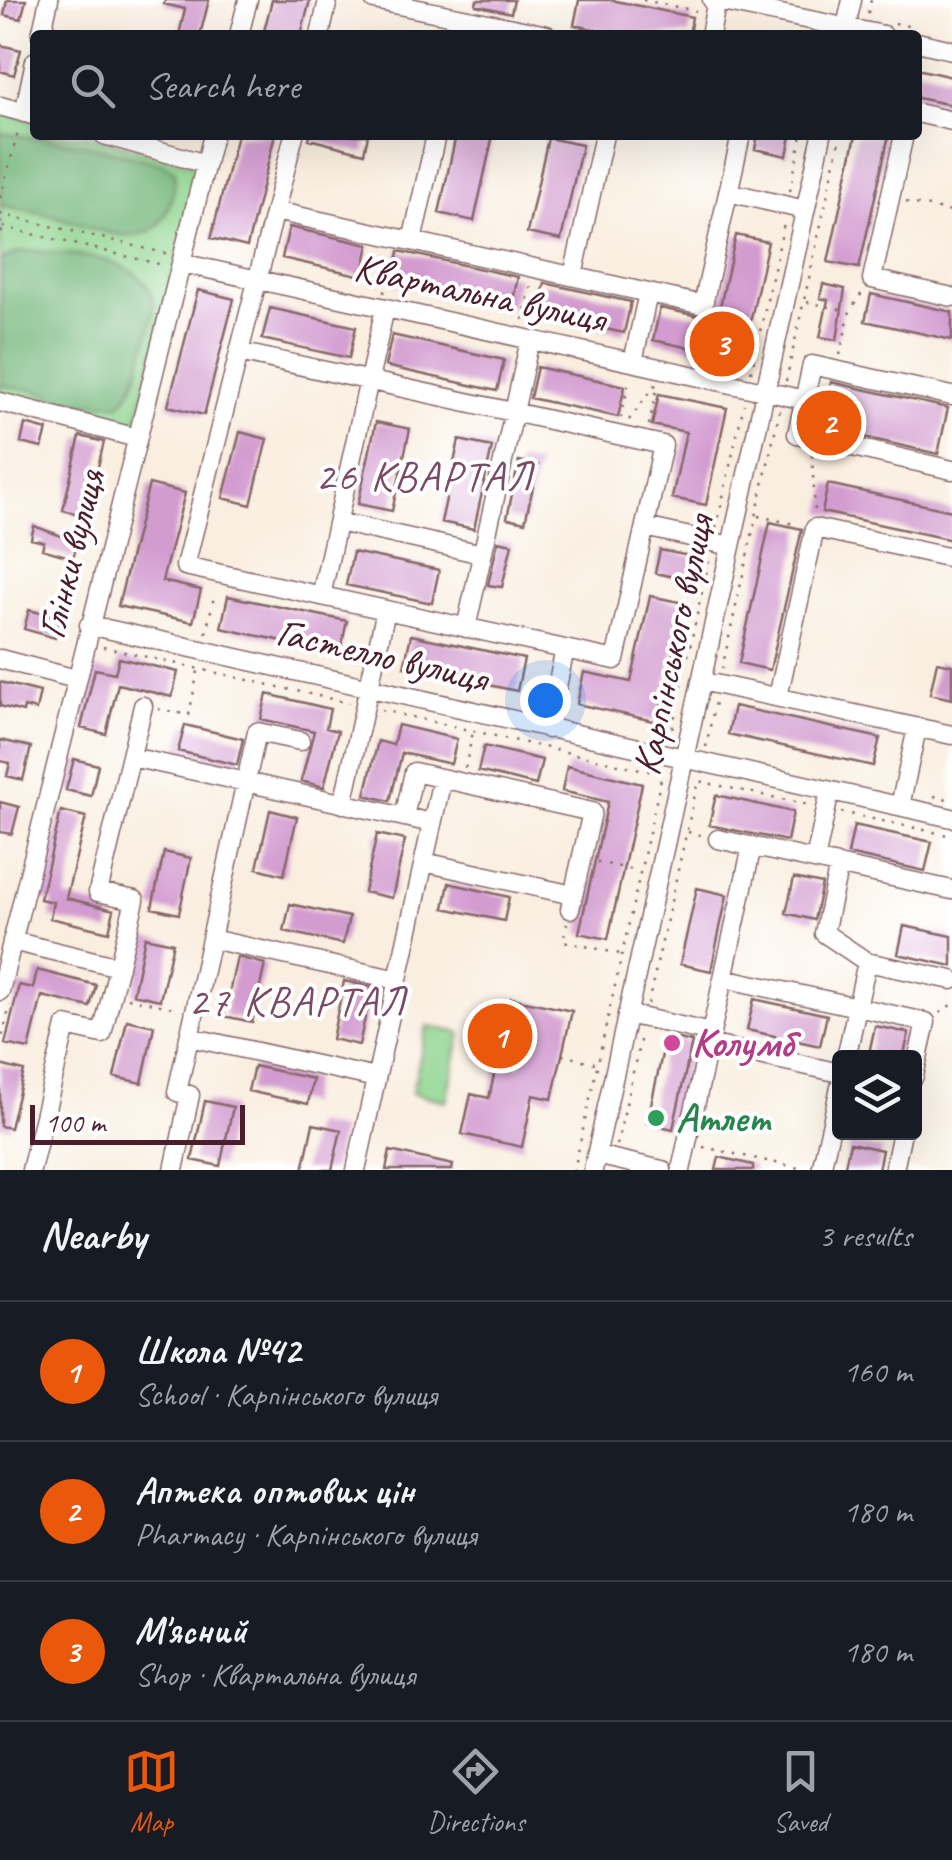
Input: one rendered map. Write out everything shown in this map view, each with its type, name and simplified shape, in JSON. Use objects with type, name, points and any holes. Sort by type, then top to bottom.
[{"type":"street","points":[[42,30],[49,0]]},
{"type":"street","points":[[240,30],[248,0]]},
{"type":"street","points":[[321,30],[328,0]]},
{"type":"street","points":[[375,0],[460,26],[499,30]]},
{"type":"street","points":[[711,30],[716,0],[841,30]]},
{"type":"street","points":[[845,30],[852,0]]},
{"type":"street","points":[[858,30],[883,28]]},
{"type":"street","points":[[922,37],[952,50]]},
{"type":"street","points":[[0,106],[29,114]]},
{"type":"street","points":[[922,115],[952,121]]},
{"type":"street","points":[[122,140],[206,164]]},
{"type":"street","name":"Глінки вулиця","points":[[0,991],[212,140]]},
{"type":"street","points":[[239,352],[663,444],[615,660],[185,566],[257,280],[293,140]]},
{"type":"street","points":[[404,240],[434,140]]},
{"type":"street","points":[[573,276],[603,140]]},
{"type":"street","points":[[275,211],[703,305],[739,140]]},
{"type":"street","name":"Карпінського вулиця","points":[[601,1162],[636,1016],[684,760],[710,683],[722,544],[765,391],[796,208],[820,140]]},
{"type":"street","points":[[903,140],[872,279],[952,297]]},
{"type":"street","points":[[728,192],[796,208]]},
{"type":"street","name":"Квартальна вулиця","points":[[181,263],[526,332],[632,369],[805,400]]},
{"type":"street","points":[[632,369],[648,293]]},
{"type":"street","points":[[321,596],[384,301]]},
{"type":"street","points":[[466,628],[514,412],[526,332]]},
{"type":"street","points":[[951,465],[797,434],[812,366],[952,396]]},
{"type":"street","points":[[0,402],[136,438]]},
{"type":"street","points":[[338,522],[482,554]]},
{"type":"street","points":[[645,527],[722,544]]},
{"type":"street","points":[[778,697],[815,528],[952,558]]},
{"type":"street","points":[[343,804],[386,610]]},
{"type":"street","name":"Гастелло вулиця","points":[[89,626],[952,818]]},
{"type":"street","points":[[548,729],[565,649]]},
{"type":"street","points":[[0,660],[76,679]]},
{"type":"street","points":[[710,683],[952,735]]},
{"type":"street","points":[[30,1170],[66,1026],[102,1034],[119,967],[135,900],[98,892],[143,706]]},
{"type":"street","points":[[900,806],[917,728]]},
{"type":"street","points":[[174,1170],[190,1095],[177,1092],[257,732],[300,741]]},
{"type":"street","points":[[131,757],[432,824]]},
{"type":"street","points":[[404,817],[414,772],[592,812],[572,902],[424,862]]},
{"type":"street","points":[[356,1170],[442,778]]},
{"type":"street","points":[[814,860],[830,791]]},
{"type":"street","points":[[718,839],[952,890]]},
{"type":"street","points":[[681,1170],[752,846]]},
{"type":"street","points":[[839,865],[824,933],[867,962],[952,980]]},
{"type":"street","points":[[211,939],[398,980]]},
{"type":"street","points":[[12,941],[119,967]]},
{"type":"street","points":[[848,1050],[867,962]]},
{"type":"street","points":[[724,978],[926,1022],[920,1050]]},
{"type":"street","points":[[636,1016],[832,1071]]},
{"type":"street","points":[[190,1037],[376,1078]]},
{"type":"street","points":[[821,1170],[832,1130]]},
{"type":"street","points":[[894,1170],[900,1140]]},
{"type":"street","points":[[601,1162],[662,1170]]},
{"type":"path","points":[[867,17],[871,0]]},
{"type":"path","points":[[0,198],[29,114]]},
{"type":"path","points":[[750,375],[796,208],[802,140]]},
{"type":"path","points":[[786,383],[840,140]]},
{"type":"path","points":[[890,199],[952,212]]},
{"type":"path","points":[[0,214],[181,263]]},
{"type":"path","points":[[0,221],[4,227],[181,263]]},
{"type":"path","points":[[0,238],[4,227]]},
{"type":"path","points":[[384,301],[404,240]]},
{"type":"path","points":[[526,332],[534,268]]},
{"type":"path","points":[[836,371],[850,312],[872,279]]},
{"type":"path","points":[[804,302],[850,312]]},
{"type":"path","points":[[617,434],[632,369]]},
{"type":"path","points":[[617,434],[658,382],[646,441]]},
{"type":"path","points":[[670,739],[722,544],[744,400]]},
{"type":"path","points":[[805,400],[840,408]]},
{"type":"path","points":[[705,746],[710,683],[756,515],[780,408]]},
{"type":"path","points":[[756,515],[815,528],[812,438]]},
{"type":"path","points":[[206,634],[219,573]]},
{"type":"path","points":[[143,706],[189,715],[198,669]]},
{"type":"path","points":[[462,783],[473,731]]},
{"type":"path","points":[[574,1170],[662,774]]},
{"type":"path","points":[[601,1162],[698,781]]},
{"type":"path","points":[[581,859],[640,872]]},
{"type":"path","points":[[563,941],[622,954]]},
{"type":"path","points":[[112,994],[195,1012]]},
{"type":"path","points":[[562,1056],[598,1063]]},
{"type":"path","points":[[687,1143],[809,1170]]},
{"type":"green space","points":[[0,111],[30,120],[30,140],[105,140],[201,166],[134,433],[0,397]]},
{"type":"green space","points":[[0,133],[30,140],[84,144],[163,164],[175,171],[174,190],[159,223],[148,232],[133,235],[100,231],[47,214],[0,205]]},
{"type":"green space","points":[[19,252],[109,262],[126,268],[150,291],[154,308],[151,328],[136,378],[120,404],[71,403],[34,390],[0,385],[0,260]]},
{"type":"green space","points":[[427,1026],[461,1033],[446,1101],[412,1093]]},
{"type":"building","points":[[7,0],[26,0],[21,19],[4,15]]},
{"type":"building","points":[[165,0],[209,0],[201,30],[180,30],[185,9],[164,4]]},
{"type":"building","points":[[272,0],[310,0],[302,30],[264,30]]},
{"type":"building","points":[[477,0],[514,0],[511,13],[476,5]]},
{"type":"building","points":[[579,0],[611,0],[692,17],[690,30],[598,30],[574,25]]},
{"type":"building","points":[[0,45],[21,50],[14,75],[0,71]]},
{"type":"building","points":[[922,70],[952,77],[952,105],[922,99]]},
{"type":"building","points":[[236,140],[274,140],[247,247],[211,238]]},
{"type":"building","points":[[313,140],[367,140],[364,153]]},
{"type":"building","points":[[455,140],[492,140],[474,221],[439,213]]},
{"type":"building","points":[[548,140],[582,145],[561,240],[527,233]]},
{"type":"building","points":[[757,140],[790,140],[787,156],[755,149]]},
{"type":"building","points":[[855,140],[888,140],[859,268],[828,262]]},
{"type":"building","points":[[289,227],[369,245],[362,276],[282,258]]},
{"type":"building","points":[[736,235],[768,242],[742,359],[653,340],[660,308],[717,320]]},
{"type":"building","points":[[399,251],[518,277],[511,309],[392,283]]},
{"type":"building","points":[[545,283],[631,302],[624,333],[538,314]]},
{"type":"building","points":[[823,284],[845,289],[837,340],[820,337],[828,300],[820,298]]},
{"type":"building","points":[[198,290],[234,299],[204,415],[168,406]]},
{"type":"building","points":[[871,294],[952,312],[952,340],[865,321]]},
{"type":"building","points":[[270,308],[356,327],[349,358],[262,339]]},
{"type":"building","points":[[392,335],[504,360],[497,391],[385,366]]},
{"type":"building","points":[[537,367],[625,386],[618,417],[530,398]]},
{"type":"building","points":[[831,382],[948,408],[938,454],[821,427]]},
{"type":"building","points":[[659,394],[727,408],[706,505],[672,498],[686,432],[652,425]]},
{"type":"building","points":[[376,422],[410,429],[392,511],[358,504]]},
{"type":"building","points":[[25,424],[47,430],[42,448],[21,443]]},
{"type":"building","points":[[240,432],[267,439],[251,505],[223,498]]},
{"type":"building","points":[[80,436],[104,442],[86,516],[63,510]]},
{"type":"building","points":[[459,440],[492,447],[474,529],[441,522]]},
{"type":"building","points":[[519,461],[538,465],[525,522],[507,518]]},
{"type":"building","points":[[149,484],[185,493],[162,581],[201,590],[193,622],[118,606]]},
{"type":"building","points":[[828,484],[952,511],[952,540],[822,512]]},
{"type":"building","points":[[770,522],[802,529],[770,670],[739,663]]},
{"type":"building","points":[[34,526],[78,542],[73,558],[42,549],[44,542],[31,539]]},
{"type":"building","points":[[498,541],[512,544],[502,587],[488,585]]},
{"type":"building","points":[[660,550],[694,557],[689,580],[655,573]]},
{"type":"building","points":[[353,552],[439,570],[432,603],[346,585]]},
{"type":"building","points":[[228,596],[347,621],[340,653],[221,628]]},
{"type":"building","points":[[650,596],[684,603],[658,722],[577,704],[584,672],[631,682]]},
{"type":"building","points":[[29,610],[60,618],[55,638],[24,629]]},
{"type":"building","points":[[411,635],[524,659],[517,691],[404,667]]},
{"type":"building","points":[[119,658],[178,672],[172,697],[118,684],[106,734],[81,728],[95,669],[115,673]]},
{"type":"building","points":[[937,662],[952,665],[952,699],[930,694]]},
{"type":"building","points":[[0,682],[40,692],[36,710],[24,707],[23,712],[0,706]]},
{"type":"building","points":[[267,694],[330,709],[326,728],[338,731],[324,787],[301,781],[314,731],[261,719]]},
{"type":"building","points":[[734,706],[880,738],[873,766],[728,734]]},
{"type":"building","points":[[185,725],[243,739],[237,765],[178,751]]},
{"type":"building","points":[[398,725],[457,739],[451,764],[402,753],[390,801],[365,795],[378,741],[393,745]]},
{"type":"building","points":[[0,740],[31,747],[23,780],[7,776],[10,763],[0,761]]},
{"type":"building","points":[[484,746],[542,760],[536,785],[478,771]]},
{"type":"building","points":[[74,759],[98,765],[91,796],[66,790]]},
{"type":"building","points":[[567,766],[642,784],[608,939],[579,933],[608,802],[562,791]]},
{"type":"building","points":[[716,795],[793,812],[787,841],[709,825]]},
{"type":"building","points":[[0,802],[19,807],[12,834],[0,832]]},
{"type":"building","points":[[270,810],[297,817],[284,875],[257,868]]},
{"type":"building","points":[[61,811],[86,817],[66,898],[114,910],[109,932],[50,918],[53,902],[40,899]]},
{"type":"building","points":[[854,825],[932,842],[925,871],[848,854]]},
{"type":"building","points":[[377,834],[405,840],[392,898],[364,892]]},
{"type":"building","points":[[164,852],[191,858],[179,914],[152,908]]},
{"type":"building","points":[[794,878],[822,884],[814,920],[786,913]]},
{"type":"building","points":[[449,883],[509,897],[504,921],[444,908]]},
{"type":"building","points":[[697,888],[727,895],[711,971],[680,964]]},
{"type":"building","points":[[290,904],[349,917],[343,944],[284,931]]},
{"type":"building","points":[[904,926],[952,936],[952,966],[898,954]]},
{"type":"building","points":[[145,937],[173,943],[160,1000],[133,994]]},
{"type":"building","points":[[237,957],[265,964],[252,1022],[224,1016]]},
{"type":"building","points":[[37,970],[96,985],[90,1007],[42,996],[29,1049],[5,1044],[19,985],[33,988]]},
{"type":"building","points":[[344,981],[372,987],[359,1045],[332,1039]]},
{"type":"building","points":[[511,998],[572,1011],[552,1099],[533,1095],[522,1147],[462,1134],[471,1094],[489,1098],[497,1061],[520,1066],[528,1028],[505,1023]]},
{"type":"building","points":[[754,999],[827,1015],[820,1046],[747,1030]]},
{"type":"building","points":[[127,1020],[154,1026],[142,1083],[114,1077]]},
{"type":"building","points":[[875,1026],[909,1033],[905,1050],[870,1050]]},
{"type":"building","points":[[666,1036],[692,1042],[673,1129],[647,1123]]},
{"type":"building","points":[[0,1065],[24,1071],[10,1128],[0,1126]]},
{"type":"building","points":[[254,1066],[313,1079],[308,1104],[248,1091]]},
{"type":"building","points":[[205,1101],[233,1107],[220,1166],[192,1160]]},
{"type":"building","points":[[313,1124],[341,1130],[332,1170],[303,1170]]},
{"type":"building","points":[[850,1143],[882,1150],[878,1170],[844,1170]]},
{"type":"building","points":[[390,1151],[453,1165],[452,1170],[386,1170]]},
{"type":"building","points":[[719,1157],[753,1165],[753,1170],[716,1170]]},
{"type":"place","name":"М'ясний","points":[[722,344]]},
{"type":"place","name":"Аптека оптових цін","points":[[829,423]]},
{"type":"place","name":"Школа №42","points":[[500,1036]]},
{"type":"place","name":"Колумб","points":[[672,1043]]},
{"type":"place","name":"Атлет","points":[[656,1118]]},
{"type":"district","name":"26 КВАРТАЛ","points":[[425,476]]},
{"type":"district","name":"27 КВАРТАЛ","points":[[298,1001]]}]
